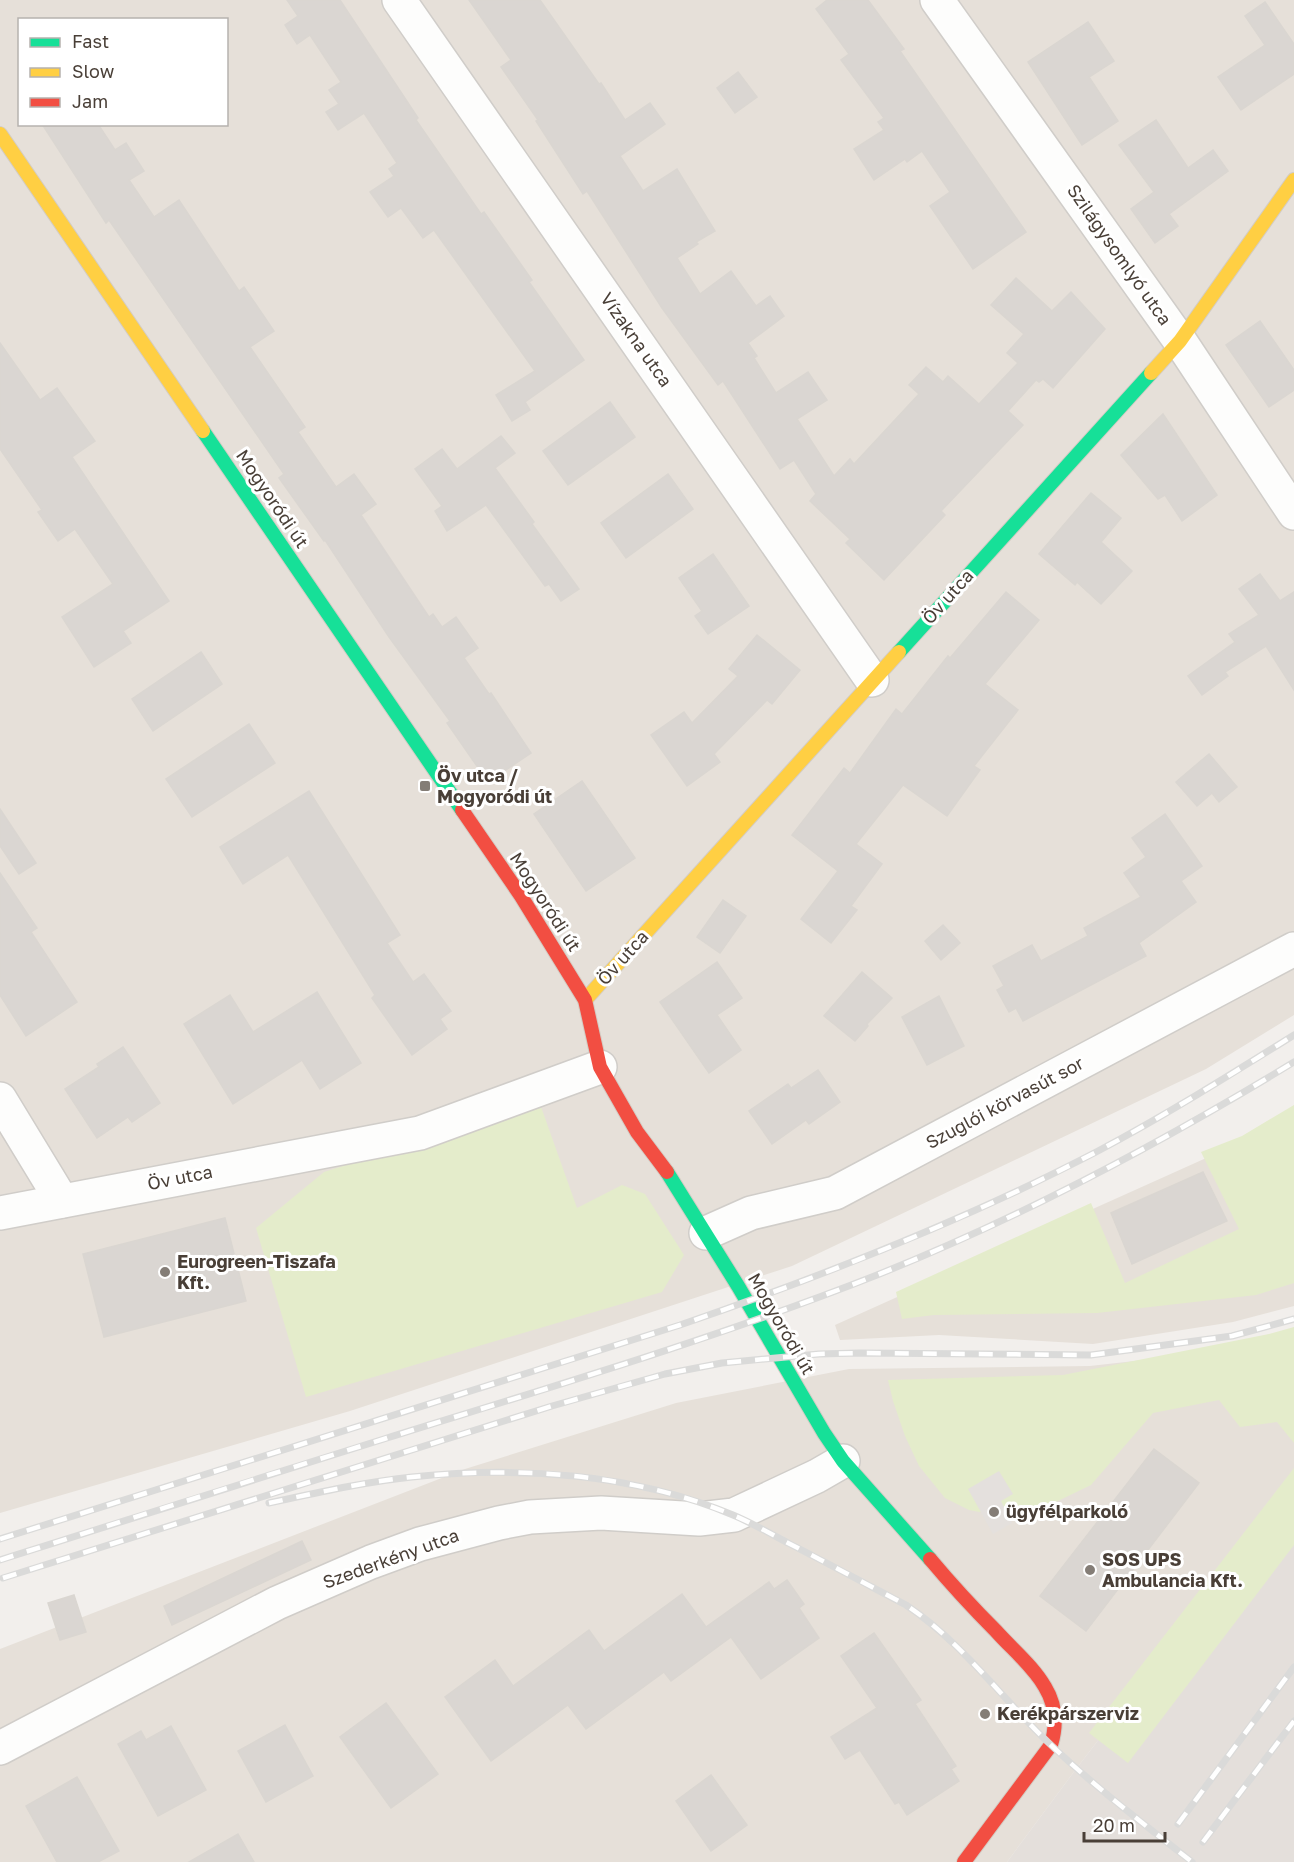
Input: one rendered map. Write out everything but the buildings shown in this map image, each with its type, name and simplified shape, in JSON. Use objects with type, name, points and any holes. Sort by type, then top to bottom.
[{"type":"street","name":"Vízakna utca","points":[[399,0],[872,680]]},
{"type":"street","name":"Szilágysomlyó utca","points":[[937,0],[1180,341],[1294,513]]},
{"type":"street","name":"Mogyoródi út","points":[[0,134],[521,896],[585,1000],[600,1067],[637,1132],[664,1168],[706,1233],[807,1405],[843,1461],[969,1604],[1027,1664],[1046,1688],[1056,1717],[1051,1745],[964,1862]]},
{"type":"street","name":"Öv utca","points":[[585,1000],[1180,341],[1294,180]]},
{"type":"street","name":"Szuglói körvasút sor","points":[[706,1233],[751,1213],[835,1193],[1294,949]]},
{"type":"street","name":"Öv utca","points":[[0,1213],[420,1133],[600,1067]]},
{"type":"street","points":[[0,1099],[62,1201]]},
{"type":"street","name":"Szederkény utca","points":[[0,1748],[277,1603],[371,1562],[420,1544],[499,1522],[530,1517],[601,1513],[699,1519],[734,1515],[817,1476],[843,1461]]},
{"type":"shaded area","points":[[0,0],[1294,0],[1294,1015],[1206,1069],[792,1266],[350,1411],[0,1513]]},
{"type":"shaded area","points":[[1294,1106],[1294,1306],[1233,1322],[1093,1344],[939,1335],[840,1340],[835,1325],[1244,1141]]},
{"type":"shaded area","points":[[1294,1333],[1294,1486],[1007,1862],[0,1862],[0,1649],[465,1469],[676,1403],[849,1369],[1090,1366],[1232,1350]]},
{"type":"shaded area","name":"ügyfélparkoló","points":[[999,1471],[1013,1494],[1001,1501],[1012,1523],[993,1534],[968,1489]]},
{"type":"shaded area","points":[[1294,1486],[1294,1862],[1007,1862],[1076,1769]]},
{"type":"green space","points":[[540,1104],[577,1208],[622,1185],[645,1194],[684,1255],[662,1292],[306,1397],[256,1228],[324,1172]]},
{"type":"green space","points":[[1294,1105],[1294,1283],[1256,1295],[1097,1313],[934,1315],[902,1319],[896,1292],[1091,1203],[1125,1283],[1239,1229],[1201,1152],[1242,1136]]},
{"type":"green space","points":[[1294,1327],[1294,1443],[1277,1422],[1240,1427],[1219,1400],[1153,1413],[1091,1485],[1031,1514],[1007,1517],[969,1510],[945,1498],[919,1466],[905,1436],[888,1380],[1063,1375]]},
{"type":"green space","points":[[1294,1468],[1294,1545],[1128,1763],[1089,1733]]},
{"type":"railway","points":[[0,1539],[680,1325],[840,1267],[945,1224],[1098,1151],[1173,1109],[1294,1035]]},
{"type":"railway","points":[[0,1560],[634,1361],[756,1320],[877,1275],[985,1229],[1090,1177],[1142,1150],[1294,1062]]},
{"type":"railway","points":[[3,1578],[552,1406],[665,1374],[722,1363],[819,1354],[1091,1355],[1232,1336],[1294,1319]]},
{"type":"railway","points":[[269,1503],[394,1479],[493,1472],[534,1473],[575,1476],[656,1490],[733,1515],[906,1605],[927,1620],[946,1636],[1068,1761],[1192,1862]]},
{"type":"railway","points":[[1178,1824],[1294,1667]]},
{"type":"railway","points":[[1203,1842],[1294,1721]]},
{"type":"traffic: fast","points":[[899,652],[1151,373]]},
{"type":"traffic: fast","points":[[203,431],[462,810]]},
{"type":"traffic: fast","points":[[667,1172],[843,1461],[930,1559]]},
{"type":"traffic: slow","points":[[0,134],[203,431]]},
{"type":"traffic: slow","points":[[1151,373],[1180,341],[1294,180]]},
{"type":"traffic: slow","points":[[585,1000],[899,652]]},
{"type":"traffic: jam","points":[[462,810],[521,896],[585,1000],[600,1067],[637,1132],[667,1172]]},
{"type":"traffic: jam","points":[[930,1559],[1035,1672],[1049,1694],[1054,1715],[1051,1745],[964,1862]]},
{"type":"place","name":"Öv utca / Mogyoródi út","points":[[425,786]]},
{"type":"place","name":"Eurogreen-Tiszafa Kft.","points":[[165,1272]]},
{"type":"place","name":"ügyfélparkoló","points":[[994,1512]]},
{"type":"place","name":"SOS UPS Ambulancia Kft.","points":[[1090,1570]]},
{"type":"place","name":"Kerékpárszerviz","points":[[985,1714]]}]
